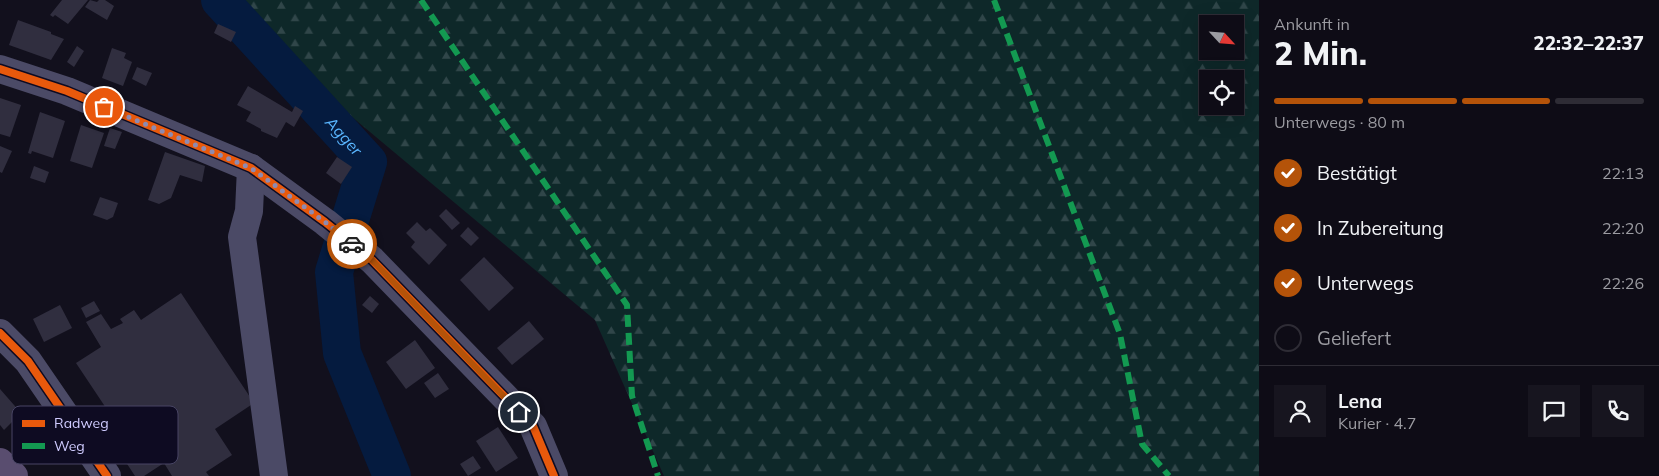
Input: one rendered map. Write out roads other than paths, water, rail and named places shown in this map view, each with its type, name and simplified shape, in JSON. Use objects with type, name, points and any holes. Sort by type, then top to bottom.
[{"type":"main road","points":[[0,462],[14,476]]},
{"type":"street","points":[[0,69],[67,91],[251,168],[325,222],[372,260],[533,426],[554,476]]},
{"type":"street","points":[[251,168],[249,211],[242,237],[274,476]]},
{"type":"street","points":[[0,333],[28,362],[58,406]]},
{"type":"street","points":[[99,464],[107,476]]},
{"type":"waterway","name":"Agger","points":[[220,0],[368,162],[334,272],[342,353],[392,476]]}]
